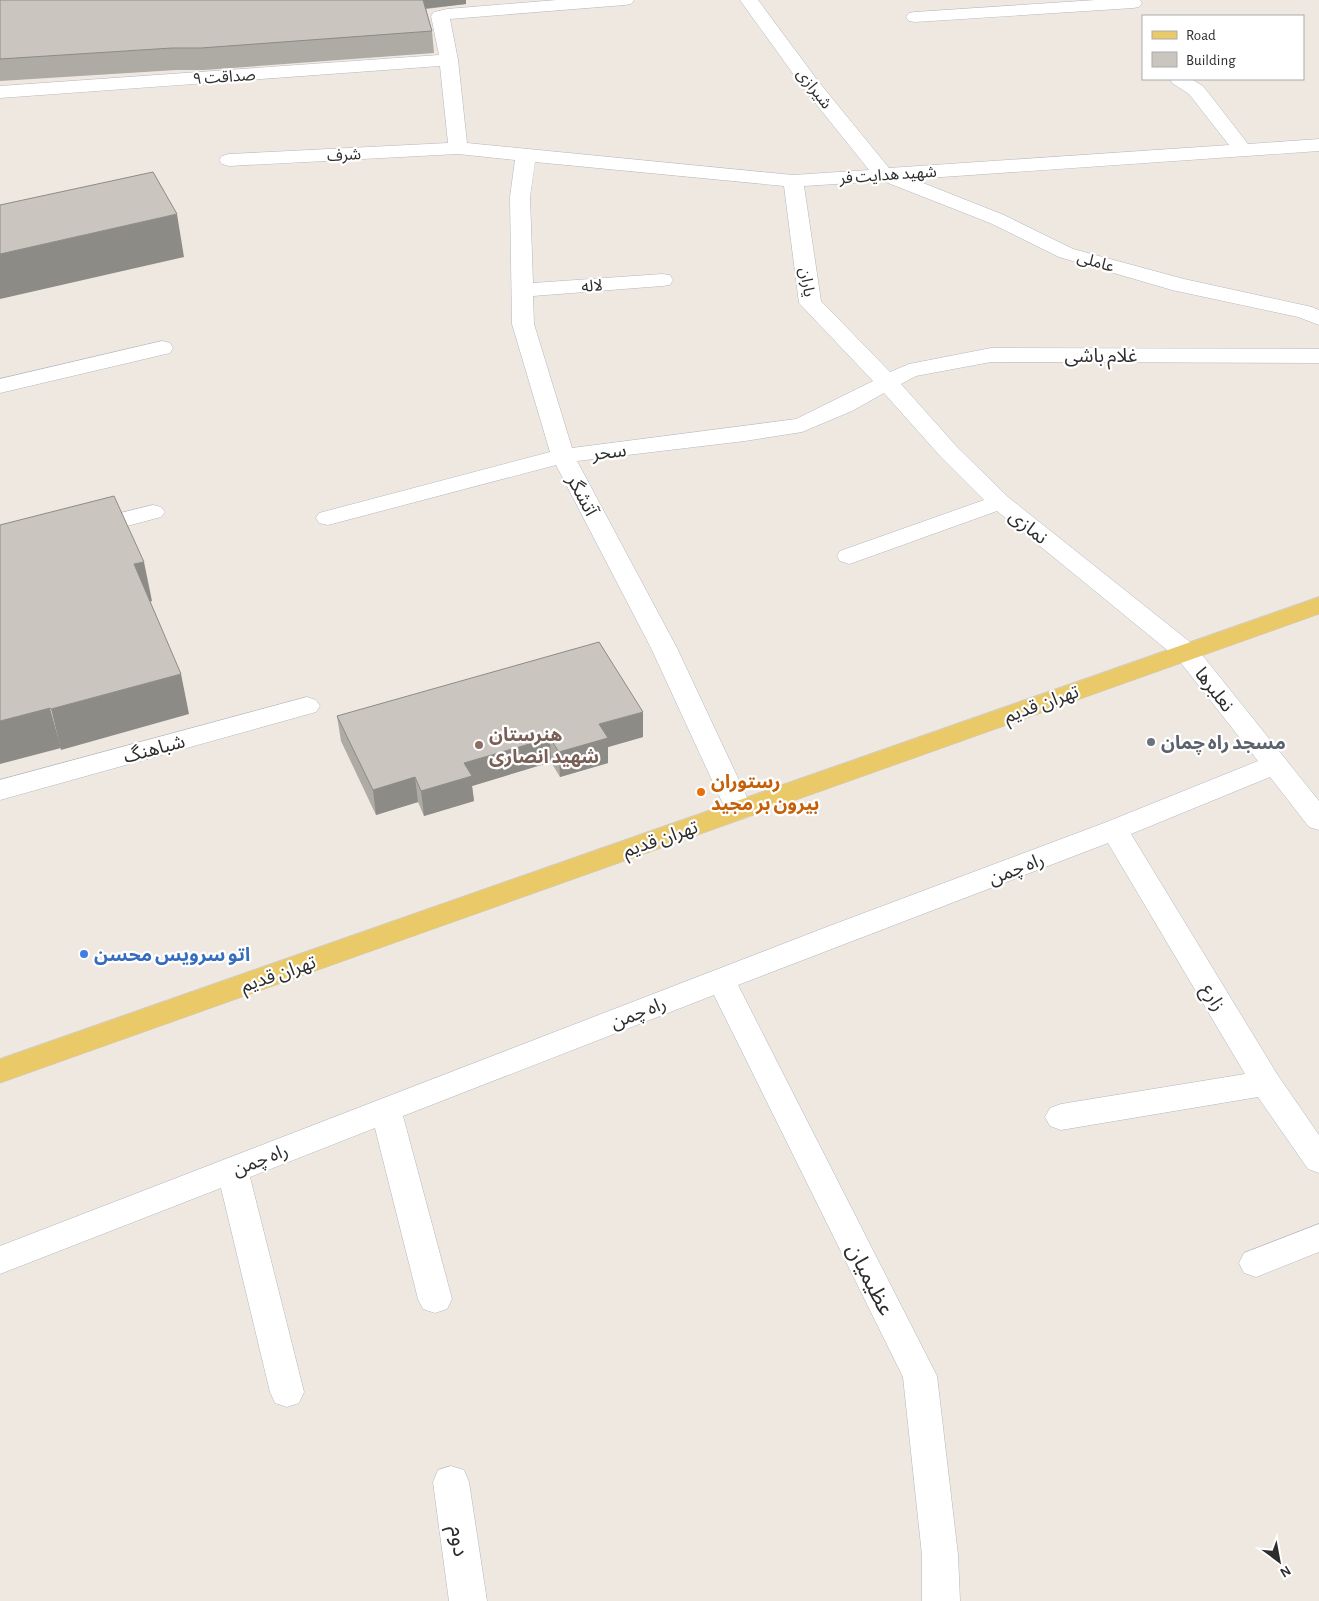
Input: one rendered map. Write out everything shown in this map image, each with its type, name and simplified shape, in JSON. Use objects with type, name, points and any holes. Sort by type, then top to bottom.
[{"type":"main road","name":"تهران قدیم","points":[[0,1071],[1319,605]]},
{"type":"street","points":[[458,148],[449,60],[440,16],[476,6],[625,0]]},
{"type":"street","name":"شیرازی","points":[[749,0],[811,85],[884,174]]},
{"type":"street","points":[[915,17],[1132,1],[1142,18]]},
{"type":"street","name":"صداقت ۹","points":[[0,92],[449,60]]},
{"type":"street","points":[[1181,80],[1196,90],[1242,149]]},
{"type":"street","points":[[1312,145],[1319,163]]},
{"type":"street","name":"شهید هدایت فر","points":[[458,148],[793,181],[1312,145]]},
{"type":"street","name":"شرف","points":[[229,160],[458,148]]},
{"type":"street","name":"آتشگر","points":[[526,155],[520,197],[523,324],[563,456],[664,648],[739,810]]},
{"type":"street","name":"عاملی","points":[[884,174],[997,220],[1066,253],[1180,285],[1304,312],[1319,318]]},
{"type":"street","name":"یاران","points":[[793,181],[810,303],[888,384]]},
{"type":"street","name":"لاله","points":[[522,290],[662,280]]},
{"type":"street","points":[[0,386],[162,348]]},
{"type":"street","name":"غلام باشی","points":[[888,384],[909,371],[991,355],[1319,356]]},
{"type":"street","name":"سحر","points":[[328,518],[563,456],[745,434],[802,425],[888,384]]},
{"type":"street","name":"نمازی","points":[[888,384],[949,452],[1000,502],[1186,652]]},
{"type":"street","points":[[849,556],[1000,502]]},
{"type":"street","points":[[67,534],[153,512]]},
{"type":"street","name":"نعلبرها","points":[[1186,652],[1319,820]]},
{"type":"street","name":"شباهنگ","points":[[0,790],[307,706]]},
{"type":"street","name":"راه چمن","points":[[0,1260],[721,980],[1114,830],[1275,765]]},
{"type":"street","name":"زارع","points":[[1114,830],[1266,1083],[1319,1160]]},
{"type":"street","name":"عظیمیان","points":[[721,980],[920,1376],[940,1556],[941,1601]]},
{"type":"street","points":[[1061,1117],[1266,1083]]},
{"type":"street","points":[[386,1110],[435,1299]]},
{"type":"street","points":[[232,1169],[288,1392]]},
{"type":"street","points":[[1256,1263],[1319,1238]]},
{"type":"street","name":"دوم","points":[[452,1482],[468,1601]]},
{"type":"building","points":[[0,0],[423,0],[432,31],[201,48],[172,48],[0,59]]},
{"type":"building","points":[[153,172],[177,214],[0,254],[0,205]]},
{"type":"building","points":[[114,496],[144,562],[134,564],[181,674],[0,721],[0,525]]},
{"type":"building","name":"هنرستان شهید انصاری","points":[[599,642],[643,712],[599,724],[608,738],[559,752],[550,738],[464,763],[472,776],[421,791],[415,777],[373,790],[337,716]]},
{"type":"place","name":"مسجد راه چمان","points":[[1151,742]]},
{"type":"place","name":"هنرستان شهید انصاری","points":[[479,745]]},
{"type":"place","name":"رستوران بیرون بر مجید","points":[[701,792]]},
{"type":"place","name":"اتو سرویس محسن","points":[[84,954]]}]
